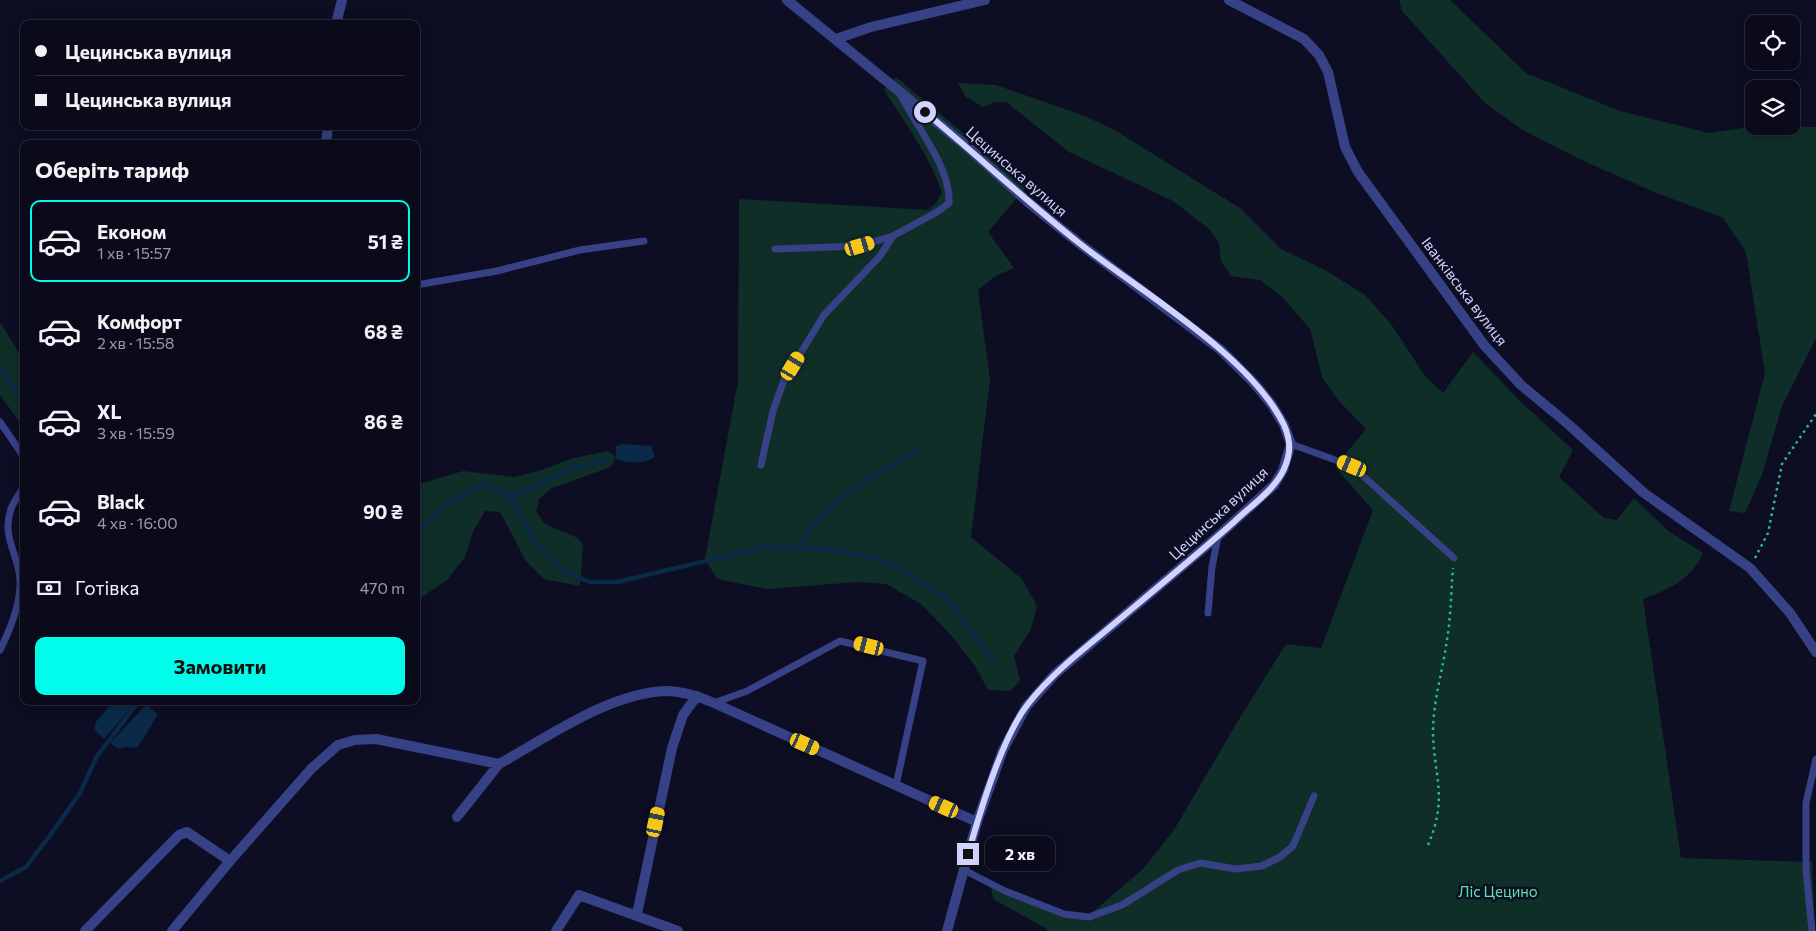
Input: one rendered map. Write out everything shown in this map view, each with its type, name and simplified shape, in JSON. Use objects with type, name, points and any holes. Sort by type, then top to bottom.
[{"type":"street","points":[[337,20],[342,0]]},
{"type":"street","name":"Цецинська вулиця","points":[[786,0],[898,90],[1073,238],[1221,350],[1255,384],[1272,405],[1284,425],[1291,444],[1284,470],[1274,485],[1218,536],[1055,674],[1026,707],[1003,750],[977,822],[947,931]]},
{"type":"street","points":[[836,39],[871,27],[985,0]]},
{"type":"street","name":"Іванківська вулиця","points":[[1229,0],[1304,39],[1319,55],[1328,72],[1345,148],[1358,172],[1484,345],[1521,385],[1568,424],[1644,493],[1750,568],[1790,613],[1816,652]]},
{"type":"street","points":[[457,817],[499,764],[593,712],[640,695],[668,691],[697,696],[714,703],[977,822]]},
{"type":"street","points":[[636,914],[672,748],[683,715],[697,696]]},
{"type":"street","points":[[172,931],[230,861],[311,769],[338,745],[355,740],[376,739],[499,764]]},
{"type":"street","points":[[85,931],[179,835],[187,832],[230,861]]},
{"type":"street","points":[[556,931],[579,895],[636,914],[675,930]]},
{"type":"lane","points":[[775,249],[860,246],[893,236],[937,212],[949,203],[950,188],[944,173],[898,90]]},
{"type":"lane","points":[[761,465],[773,411],[784,380],[824,315],[880,256],[893,236]]},
{"type":"lane","points":[[420,284],[497,271],[580,250],[644,241]]},
{"type":"lane","points":[[0,422],[20,451]]},
{"type":"lane","points":[[1291,444],[1352,466],[1454,558]]},
{"type":"lane","points":[[0,650],[6,638],[19,597],[20,579],[8,540],[10,510],[20,493]]},
{"type":"lane","points":[[1208,613],[1212,567],[1218,536]]},
{"type":"lane","points":[[714,703],[747,690],[840,641],[923,661],[896,786]]},
{"type":"lane","points":[[1812,931],[1806,870],[1806,803],[1816,759]]},
{"type":"lane","points":[[964,870],[1005,892],[1064,914],[1089,917],[1122,905],[1178,870],[1200,863],[1236,869],[1262,866],[1280,857],[1293,846],[1314,796]]},
{"type":"path","points":[[1750,568],[1768,532],[1782,464],[1816,414]]},
{"type":"path","points":[[1428,845],[1439,813],[1441,797],[1434,728],[1435,705],[1451,611],[1454,558]]},
{"type":"green space","points":[[1399,0],[1450,0],[1526,73],[1620,111],[1709,133],[1745,128],[1745,135],[1800,135],[1800,127],[1816,127],[1816,338],[1782,406],[1762,475],[1745,513],[1729,511],[1765,373],[1746,252],[1723,218],[1654,192],[1577,158],[1521,129],[1484,102],[1402,11]]},
{"type":"green space","points":[[896,77],[1027,186],[988,232],[1014,268],[994,277],[978,290],[990,380],[971,537],[1022,579],[1037,606],[1031,629],[1014,656],[1020,681],[1010,691],[988,690],[975,666],[951,635],[921,604],[886,584],[858,582],[767,589],[717,579],[705,559],[738,381],[739,199],[928,210],[936,203],[942,193],[924,153],[884,90]]},
{"type":"green space","name":"Ліс Цецино","points":[[958,83],[996,85],[1085,116],[1118,132],[1240,208],[1281,249],[1325,270],[1365,295],[1391,324],[1425,376],[1443,393],[1473,352],[1521,402],[1573,450],[1559,477],[1604,518],[1617,520],[1634,498],[1667,530],[1703,553],[1686,577],[1661,592],[1643,599],[1681,858],[1812,862],[1815,931],[1047,931],[1047,929],[993,899],[991,887],[1086,918],[1143,869],[1174,830],[1286,644],[1321,648],[1373,510],[1335,467],[1366,429],[1338,400],[1322,377],[1310,329],[1282,297],[1260,280],[1231,276],[1221,261],[1219,243],[1209,229],[1173,201],[1069,152],[1006,102],[995,102],[983,107],[966,97]]},
{"type":"green space","points":[[0,322],[20,354],[20,422],[0,395]]},
{"type":"green space","points":[[607,451],[616,457],[611,467],[552,488],[539,499],[536,511],[545,524],[578,538],[583,545],[580,586],[544,579],[526,561],[500,512],[485,511],[473,532],[465,557],[447,580],[420,598],[420,484],[463,471],[514,477],[539,471],[570,459]]},
{"type":"water","points":[[624,444],[651,446],[655,457],[646,461],[636,462],[625,462],[616,459],[616,446]]},
{"type":"water","points":[[111,705],[134,705],[104,739],[95,730],[95,723]]},
{"type":"water","points":[[146,705],[158,714],[136,748],[126,747],[118,749],[110,743]]},
{"type":"waterway","points":[[0,366],[20,398]]},
{"type":"waterway","points":[[799,548],[813,525],[848,493],[876,474],[918,451]]},
{"type":"waterway","points":[[509,498],[576,467],[609,460]]},
{"type":"waterway","points":[[420,529],[446,505],[482,484],[505,493],[517,508],[533,539],[562,571],[590,582],[617,582],[765,547],[831,549],[870,557],[897,567],[947,598],[994,662]]},
{"type":"waterway","points":[[0,881],[26,867],[80,793],[97,756],[136,705]]},
{"type":"route","points":[[925,112],[1028,202],[1080,244],[1221,350],[1255,384],[1272,405],[1284,425],[1291,444],[1284,470],[1274,485],[1218,536],[1055,674],[1026,707],[1003,750],[977,822],[968,854]]}]
